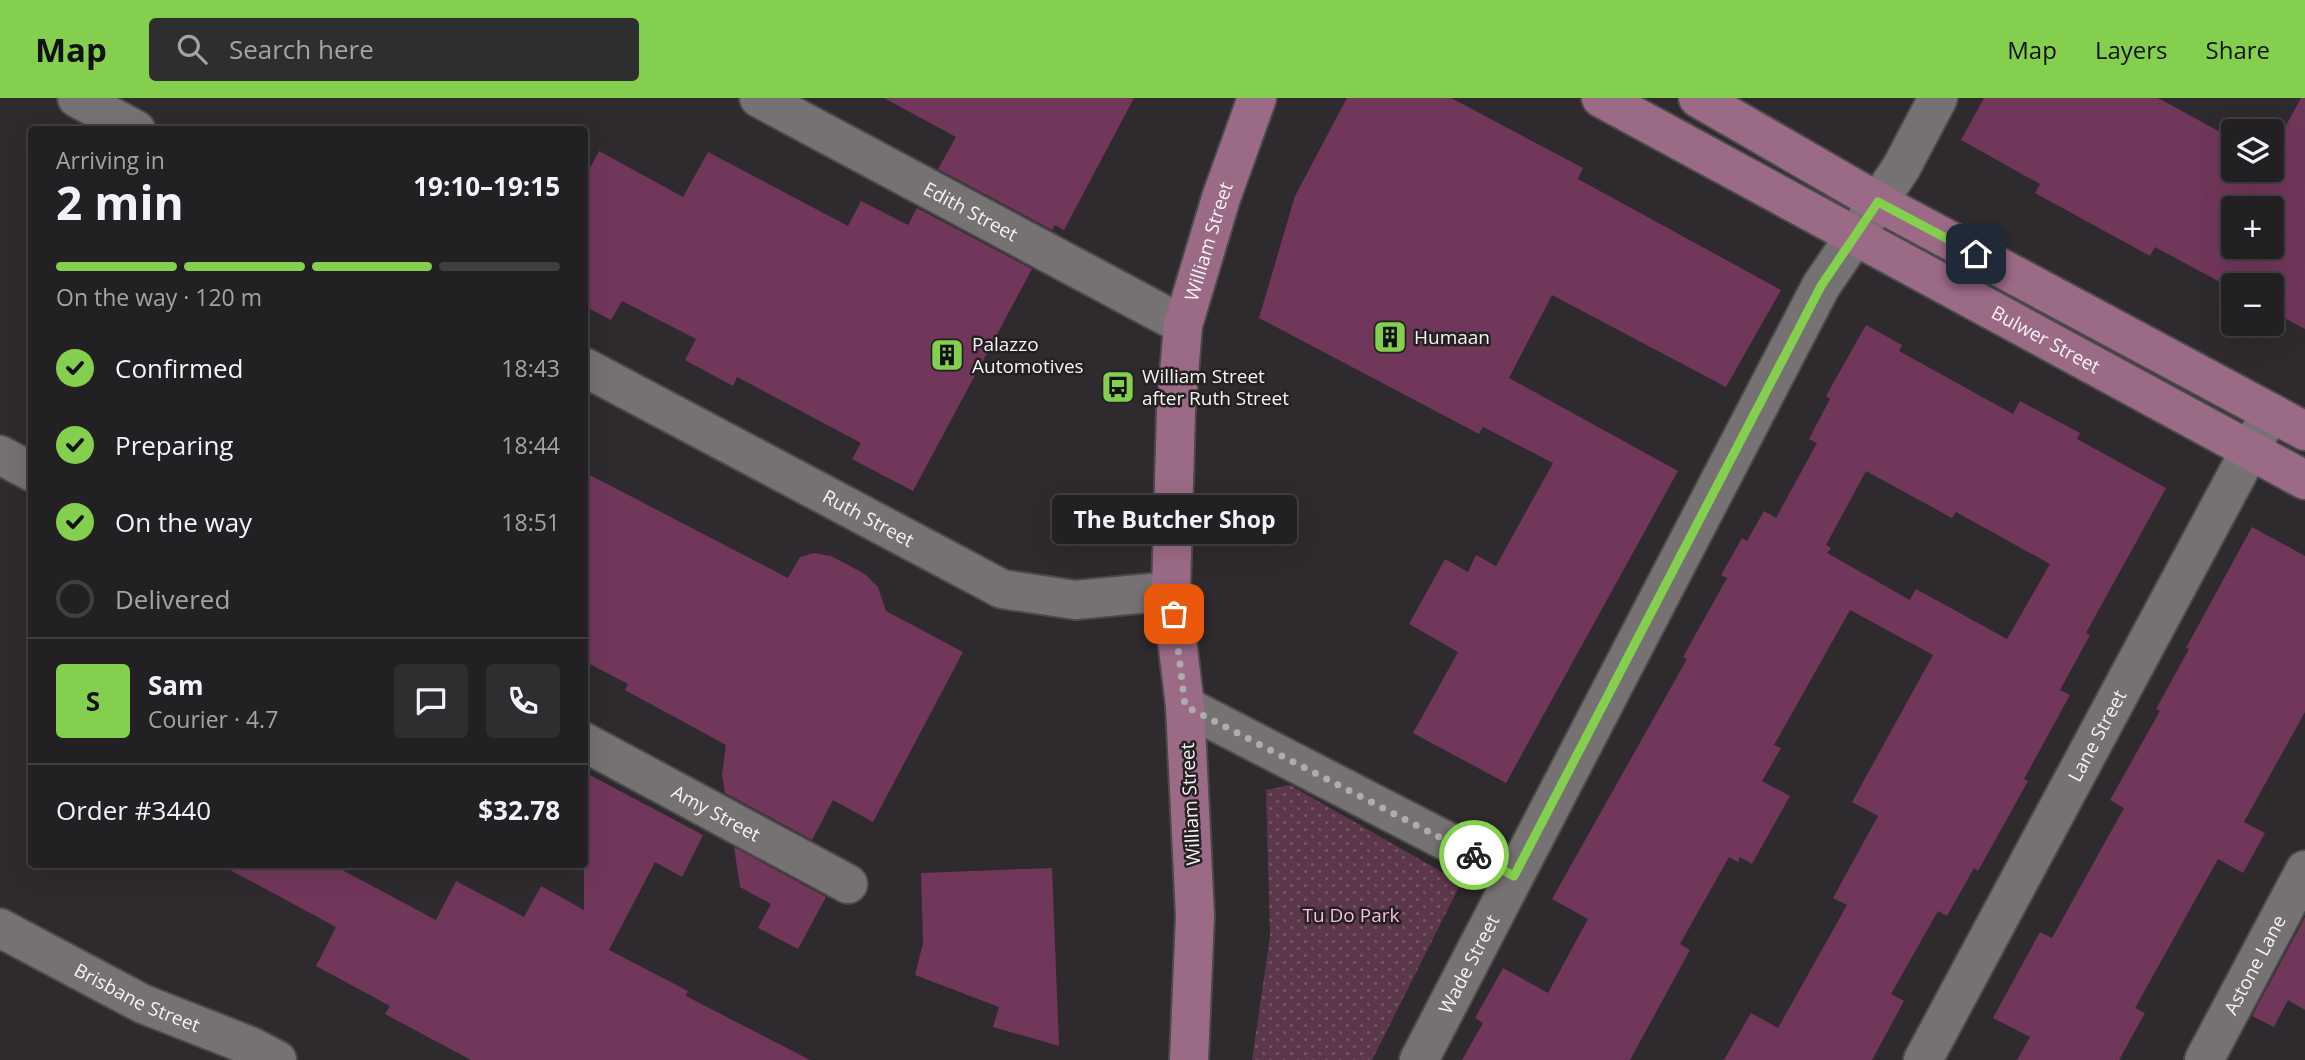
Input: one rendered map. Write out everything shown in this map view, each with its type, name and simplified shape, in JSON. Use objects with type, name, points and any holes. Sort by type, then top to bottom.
[{"type":"main road","name":"William Street","points":[[1189,1060],[1195,916],[1185,706],[1171,591],[1175,411],[1183,326],[1221,198],[1257,98]]},
{"type":"main road","name":"Bulwer Street","points":[[1601,98],[2305,480]]},
{"type":"main road","points":[[1698,98],[1878,202],[2305,431]]},
{"type":"street","points":[[77,98],[129,126]]},
{"type":"street","name":"Edith Street","points":[[759,98],[1183,326]]},
{"type":"street","name":"Wade Street","points":[[1419,1060],[1821,286],[1901,168],[1938,98]]},
{"type":"street","name":"Ruth Street","points":[[588,370],[1002,589],[1075,600],[1171,591]]},
{"type":"street","name":"Lane Street","points":[[1923,1060],[2270,413]]},
{"type":"street","points":[[0,455],[28,470]]},
{"type":"street","points":[[1185,706],[1514,876]]},
{"type":"street","name":"Amy Street","points":[[588,744],[848,884]]},
{"type":"street","name":"Astone Lane","points":[[2204,1060],[2305,870]]},
{"type":"street","name":"Brisbane Street","points":[[0,928],[143,1004],[250,1046],[277,1060]]},
{"type":"green space","name":"Tu Do Park","points":[[1290,785],[1461,883],[1372,1060],[1252,1060],[1270,936],[1266,790]]},
{"type":"building","points":[[884,98],[1134,98],[1064,230],[1055,225],[1052,230],[938,169],[956,137]]},
{"type":"building","points":[[1347,98],[1451,98],[1583,168],[1578,179],[1781,290],[1726,387],[1552,295],[1509,378],[1678,471],[1506,783],[1413,733],[1458,652],[1409,624],[1445,559],[1468,572],[1476,555],[1496,566],[1553,463],[1483,427],[1479,434],[1259,318],[1295,196]]},
{"type":"building","points":[[1984,98],[2158,98],[2221,132],[2221,182],[2284,182],[2284,129],[2301,98],[2305,98],[2305,329],[2284,318],[2284,273],[2221,273],[2221,283],[2155,247],[2150,256],[2035,193],[2040,184],[1961,140]]},
{"type":"building","points":[[599,151],[683,197],[708,152],[848,226],[861,201],[908,225],[917,208],[1032,269],[913,491],[852,459],[861,443],[737,377],[733,386],[685,360],[696,339],[622,301],[611,320],[588,308],[588,172]]},
{"type":"building","points":[[1866,325],[1902,345],[1899,351],[2013,414],[2020,401],[2080,433],[2077,439],[2166,488],[2086,633],[2090,635],[2060,690],[2070,695],[2024,779],[2028,781],[1978,871],[1974,868],[1947,916],[1938,911],[1891,994],[1904,1001],[1872,1060],[1724,1060],[1751,1013],[1778,1028],[1847,905],[1833,898],[1878,816],[1852,802],[1933,655],[1850,610],[1774,745],[1781,748],[1762,781],[1790,796],[1752,864],[1740,857],[1738,862],[1729,857],[1680,944],[1690,950],[1630,1060],[1462,1060],[1483,1023],[1475,1018],[1503,968],[1548,993],[1588,919],[1552,899],[1687,659],[1683,657],[1727,578],[1721,575],[1742,538],[1747,541],[1764,511],[1776,518],[1817,443],[1809,439],[1830,399],[1826,396]],"holes":[[[1866,471],[1952,518],[1956,512],[2050,564],[2007,639],[1916,589],[1910,600],[1827,553],[1831,548],[1826,545]]]},
{"type":"building","points":[[588,474],[788,578],[800,557],[814,553],[831,556],[865,574],[878,587],[886,611],[963,652],[873,822],[833,800],[812,840],[725,793],[722,774],[726,745],[625,690],[628,684],[588,663]]},
{"type":"building","points":[[2252,527],[2305,556],[2305,712],[2244,822],[2265,833],[2243,873],[2218,859],[2135,1008],[2145,1013],[2119,1060],[2017,1060],[2030,1037],[1993,1018],[2040,932],[2052,938],[2124,808],[2110,800],[2160,711],[2156,709],[2189,649],[2186,648]]},
{"type":"building","points":[[588,774],[703,835],[682,877],[655,862],[609,950],[688,991],[686,996],[810,1060],[471,1060],[385,1014],[390,1006],[316,966],[336,927],[226,868],[338,868],[436,920],[456,881],[524,917],[541,886],[584,910],[584,868],[588,868]]},
{"type":"building","points":[[734,847],[826,897],[798,949],[758,928],[771,904],[740,887]]},
{"type":"building","points":[[1052,868],[1059,1046],[993,1027],[999,1007],[915,975],[923,943],[921,873]]},
{"type":"building","points":[[2305,917],[2305,1010],[2288,1000],[2274,1027],[2252,1016]]},
{"type":"way so far","points":[[1174,614],[1185,706],[1474,855]]},
{"type":"place","name":"Humaan","points":[[1390,337]]},
{"type":"place","name":"Palazzo Automotives","points":[[947,355]]},
{"type":"place","name":"William Street after Ruth Street","points":[[1118,387]]},
{"type":"place","name":"The Butcher Shop","points":[[1174,614]]},
{"type":"route","points":[[1474,855],[1514,876],[1821,286],[1878,202],[1976,254]]}]
